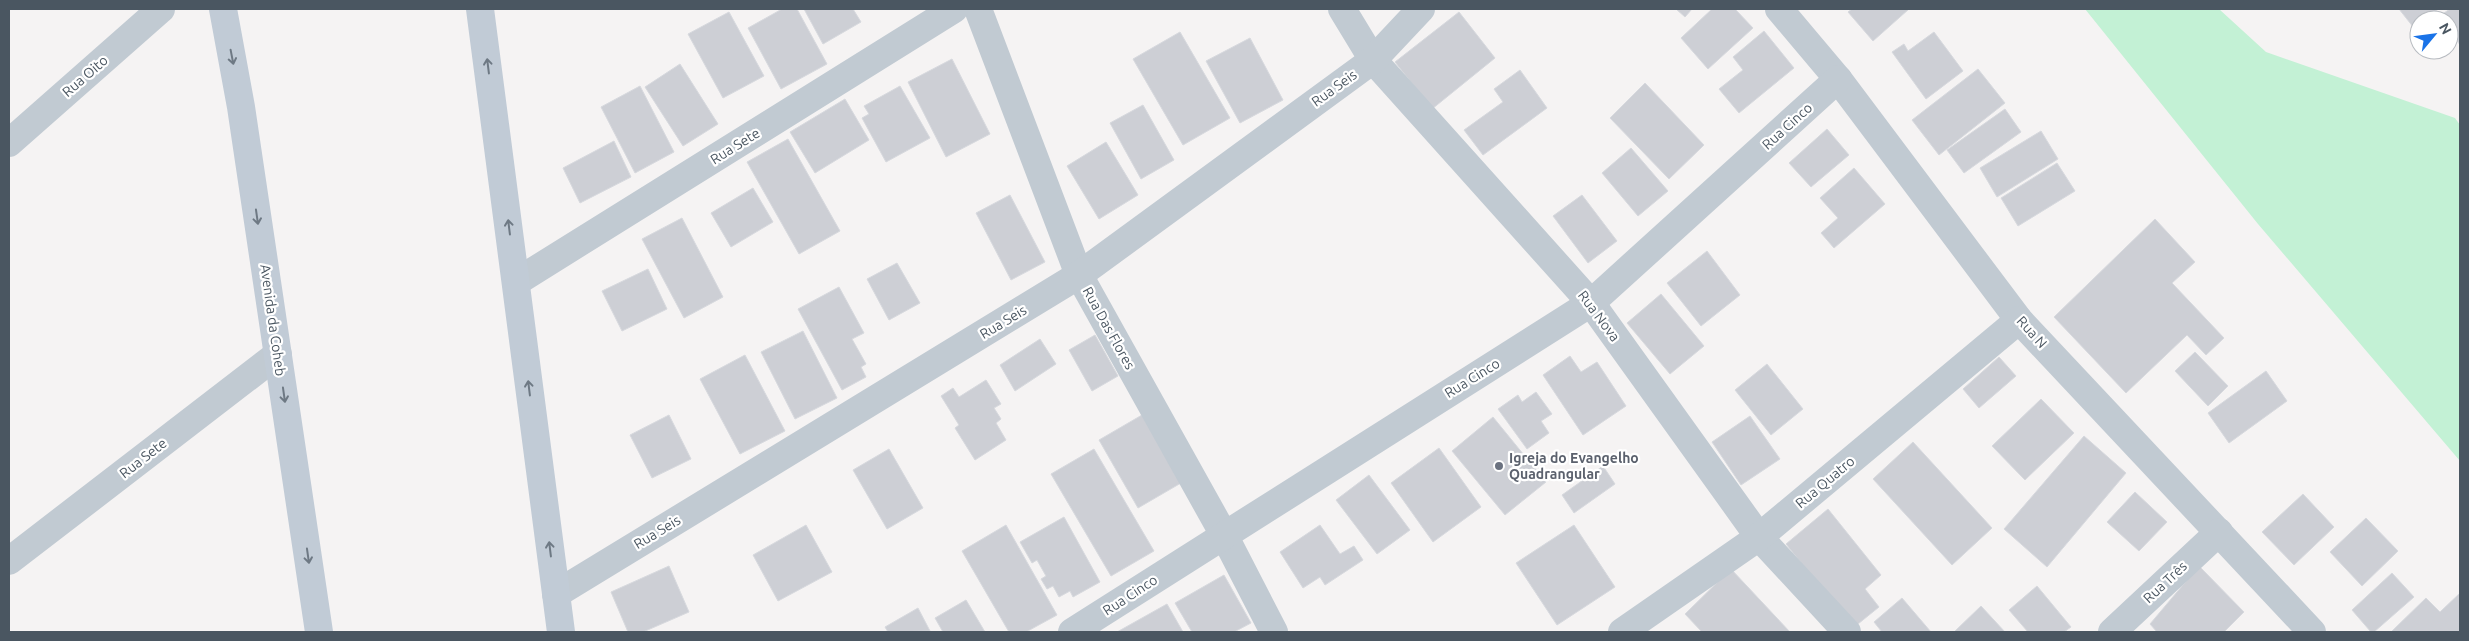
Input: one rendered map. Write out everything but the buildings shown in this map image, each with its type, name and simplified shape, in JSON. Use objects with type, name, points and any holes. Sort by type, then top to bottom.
[{"type":"main road","name":"Avenida da Coheb","points":[[223,9],[241,107],[319,632]]},
{"type":"main road","points":[[480,9],[560,632]]},
{"type":"street","name":"Rua Oito","points":[[9,143],[160,9]]},
{"type":"street","name":"Rua Sete","points":[[516,282],[954,9]]},
{"type":"street","name":"Rua Das Flores","points":[[978,9],[1079,275],[1224,534],[1274,632]]},
{"type":"street","name":"Rua Nova","points":[[1342,9],[1373,60],[1591,303],[1760,537],[1847,632]]},
{"type":"street","name":"Rua Seis","points":[[556,594],[1079,275],[1373,60],[1422,9]]},
{"type":"street","name":"Rua N","points":[[1779,9],[1838,79],[2019,320],[2312,632]]},
{"type":"street","name":"Rua Cinco","points":[[1072,632],[1591,303],[1838,79]]},
{"type":"street","name":"Rua Quatro","points":[[1622,632],[1760,537],[2019,320]]},
{"type":"street","name":"Rua Sete","points":[[9,561],[278,354]]},
{"type":"street","name":"Rua Três","points":[[2112,632],[2219,532]]},
{"type":"green space","points":[[2085,9],[2219,9],[2266,52],[2455,118],[2460,125],[2460,461],[2258,224]]},
{"type":"place","name":"Igreja do Evangelho Quadrangular","points":[[1499,466]]}]
